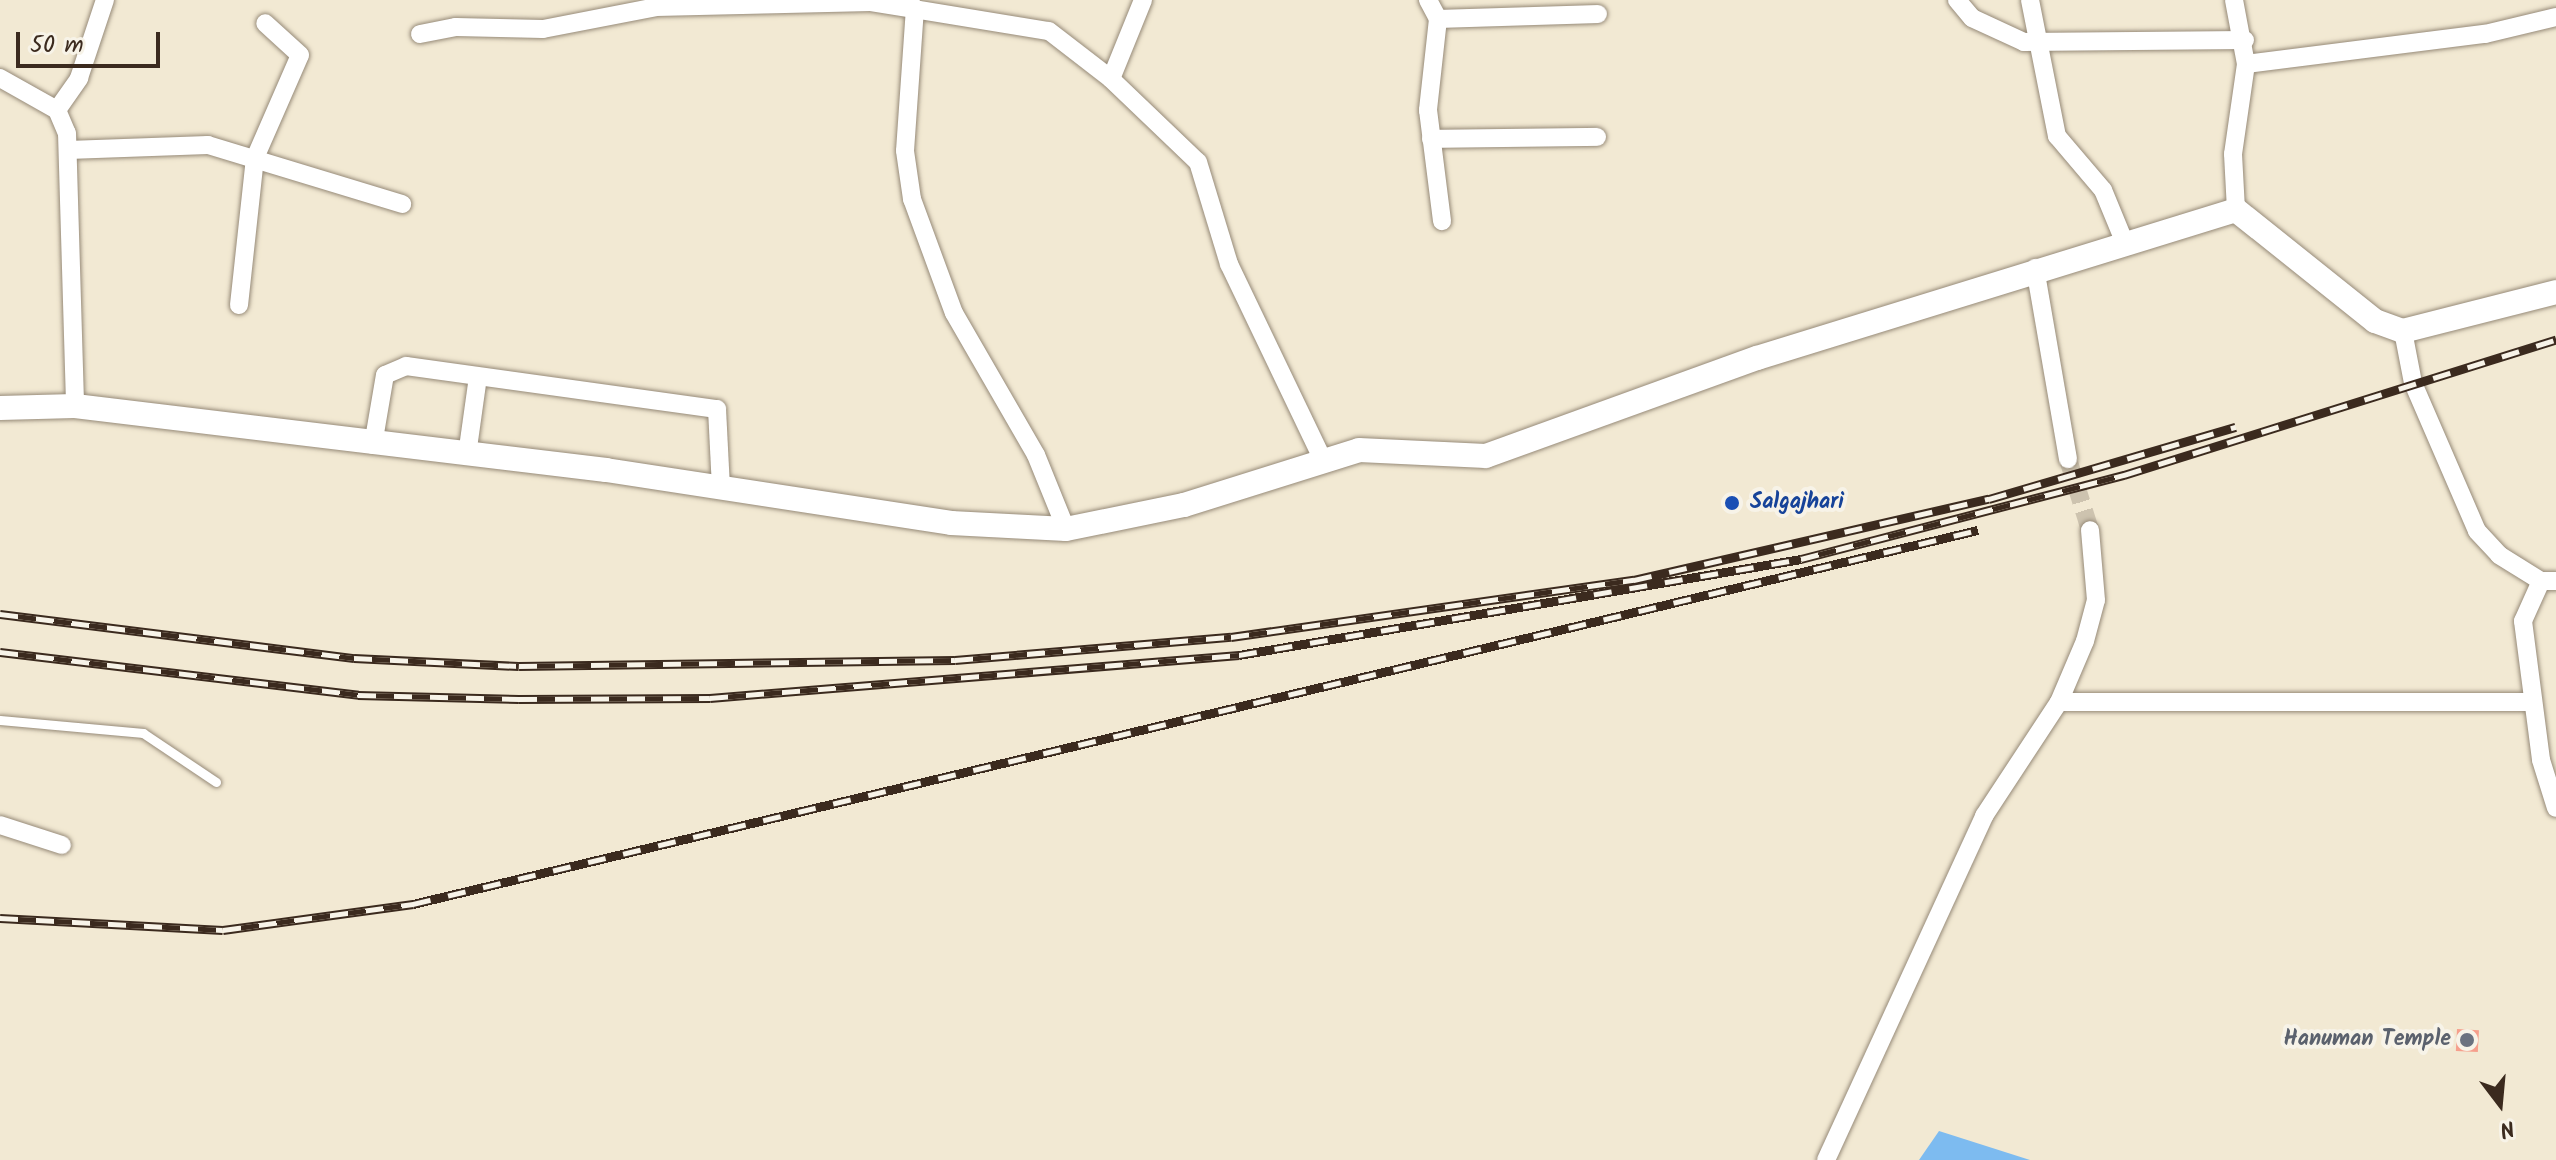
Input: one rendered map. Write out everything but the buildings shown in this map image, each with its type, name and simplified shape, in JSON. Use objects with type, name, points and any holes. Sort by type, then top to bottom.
[{"type":"main road","points":[[0,408],[75,406],[721,488],[951,523],[1066,529],[1171,509],[1322,458],[1398,450],[1486,456],[2035,268],[2236,210],[2375,321],[2403,331],[2556,292]]},
{"type":"street","points":[[57,110],[79,78],[105,0]]},
{"type":"street","points":[[1111,79],[1143,0]]},
{"type":"street","points":[[1428,0],[1438,19],[1431,139],[1442,221]]},
{"type":"street","points":[[1957,0],[2002,36],[2036,42],[2245,40]]},
{"type":"street","points":[[2030,0],[2057,136],[2103,190],[2124,241]]},
{"type":"street","points":[[2234,0],[2245,40],[2246,64],[2234,139],[2236,210]]},
{"type":"street","points":[[420,34],[456,27],[543,29],[656,7],[823,1],[915,8],[1049,31],[1111,79],[1203,171],[1229,264],[1322,458]]},
{"type":"street","points":[[915,8],[905,151],[912,199],[954,313],[1036,455],[1066,529]]},
{"type":"street","points":[[1438,19],[1598,14]]},
{"type":"street","points":[[2246,64],[2485,34],[2556,17]]},
{"type":"street","points":[[239,305],[255,158],[300,55],[265,23]]},
{"type":"street","points":[[0,78],[57,110],[68,150],[75,406]]},
{"type":"street","points":[[1431,139],[1597,137]]},
{"type":"street","points":[[68,150],[159,142],[255,158],[402,204]]},
{"type":"street","points":[[2035,268],[2068,459]]},
{"type":"street","points":[[2403,331],[2413,383],[2463,505],[2499,555],[2548,581],[2523,621],[2533,702],[2556,808]]},
{"type":"street","points":[[373,445],[390,369],[478,377],[717,409],[721,488]]},
{"type":"street","points":[[467,455],[478,377]]},
{"type":"street","points":[[1826,1160],[1984,816],[2059,702],[2096,600],[2090,530]]},
{"type":"street","points":[[2059,702],[2533,702]]},
{"type":"street","points":[[0,825],[62,845]]},
{"type":"lane","points":[[0,720],[143,733],[216,782]]},
{"type":"water","points":[[1939,1131],[2030,1160],[1919,1160]]},
{"type":"tunnel","points":[[2068,459],[2090,530]]},
{"type":"railway","points":[[0,652],[358,695],[519,699],[710,698],[1239,655],[1801,559],[2124,475],[2556,340]]},
{"type":"railway","points":[[0,614],[354,658],[519,666],[955,660],[1231,637],[1634,580],[1989,499],[2236,427]]},
{"type":"railway","points":[[0,918],[223,930],[413,904],[1978,530]]},
{"type":"place","name":"Salgajhari","points":[[1732,503]]},
{"type":"place","name":"Hanuman Temple","points":[[2467,1040]]}]
